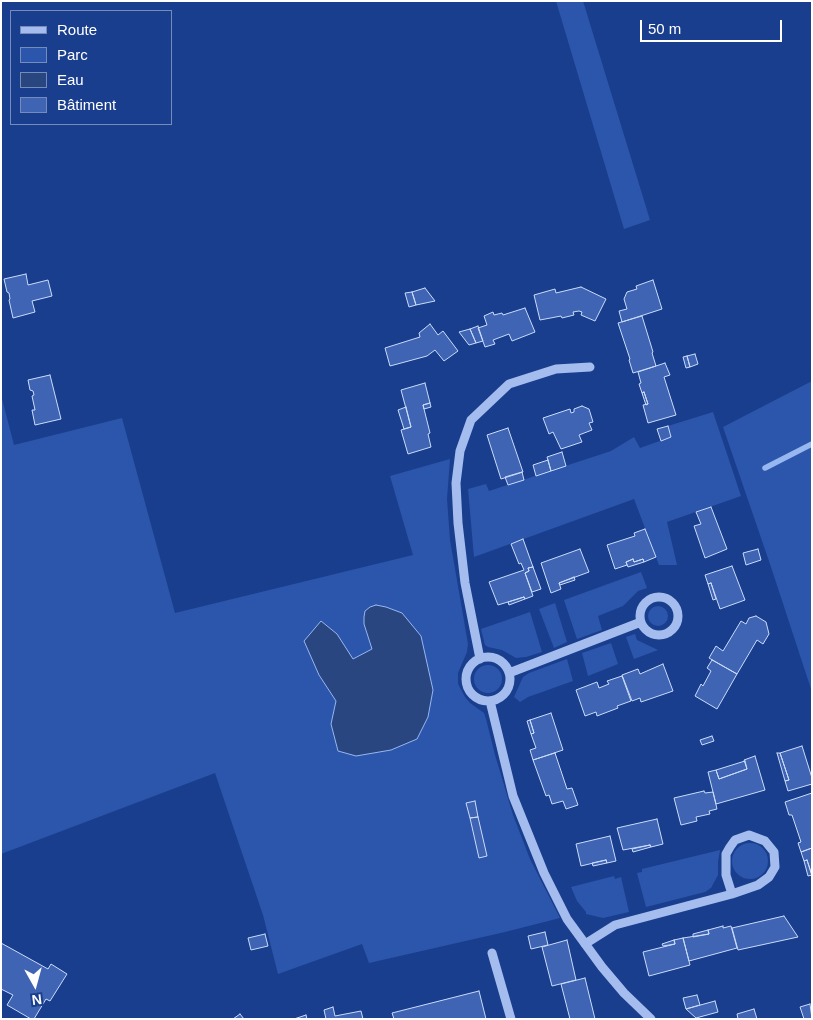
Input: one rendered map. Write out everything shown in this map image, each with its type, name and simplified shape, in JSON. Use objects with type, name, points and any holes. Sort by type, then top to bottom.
[{"type":"street","points":[[480,658],[465,583],[458,523],[456,483],[460,451],[471,420],[509,384],[556,369],[590,367]]},
{"type":"street","points":[[653,598],[666,598],[671,601],[678,612],[676,624],[667,633],[654,635],[644,628],[641,622],[640,616],[643,604],[653,598]]},
{"type":"street","points":[[509,673],[641,622]]},
{"type":"street","points":[[480,658],[495,658],[501,661],[509,673],[510,681],[508,688],[497,699],[490,701],[477,697],[468,687],[467,674],[470,667],[480,658]]},
{"type":"street","points":[[490,701],[513,796],[544,873],[567,919],[602,967],[624,993],[652,1019]]},
{"type":"street","points":[[585,944],[614,925],[732,894],[758,885],[769,877],[774,867],[774,852],[765,841],[749,835],[735,840],[730,847],[726,854],[726,875],[732,894]]},
{"type":"street","points":[[492,953],[511,1019]]},
{"type":"green space","points":[[556,1],[583,1],[650,220],[624,229]]},
{"type":"green space","points":[[812,381],[812,692],[723,427]]},
{"type":"green space","points":[[1,395],[14,445],[122,418],[175,613],[413,555],[390,476],[450,459],[447,499],[450,540],[468,644],[467,652],[458,673],[458,684],[470,703],[484,713],[513,815],[530,859],[560,918],[369,963],[362,944],[278,974],[263,915],[215,773],[1,854]]},
{"type":"green space","points":[[713,412],[741,496],[667,522],[677,565],[659,565],[634,499],[474,557],[468,489],[486,484],[489,491],[611,451],[634,437],[640,448],[671,437],[668,426]]},
{"type":"green space","points":[[641,572],[647,588],[638,591],[623,606],[598,616],[602,630],[577,639],[564,600]]},
{"type":"green space","points":[[555,603],[567,642],[554,648],[539,609]]},
{"type":"green space","points":[[658,606],[665,609],[668,616],[665,623],[658,626],[651,623],[648,616],[651,609]]},
{"type":"green space","points":[[530,612],[542,652],[516,658],[502,650],[485,645],[481,629]]},
{"type":"green space","points":[[635,634],[637,640],[658,650],[634,659],[626,637]]},
{"type":"green space","points":[[611,643],[618,664],[588,676],[582,653]]},
{"type":"green space","points":[[567,659],[573,681],[528,697],[520,702],[514,697],[523,677]]},
{"type":"green space","points":[[488,665],[498,669],[502,679],[498,689],[488,693],[478,689],[474,679],[478,669]]},
{"type":"green space","points":[[750,843],[757,844],[763,848],[767,854],[767,868],[763,874],[757,878],[750,879],[743,878],[737,874],[733,868],[732,861],[733,854],[737,848],[743,844]]},
{"type":"green space","points":[[720,850],[718,875],[711,888],[705,892],[646,907],[637,873],[642,872],[642,869]]},
{"type":"green space","points":[[614,876],[615,879],[621,877],[629,912],[603,918],[586,914],[577,901],[571,887]]},
{"type":"water","points":[[376,605],[402,613],[421,636],[433,690],[428,717],[417,739],[391,750],[356,756],[338,751],[331,724],[336,701],[319,675],[304,641],[321,621],[337,634],[353,659],[372,649],[364,624],[364,617],[365,611]]},
{"type":"building","points":[[26,274],[28,285],[48,280],[52,296],[32,301],[35,312],[13,318],[9,293],[7,292],[4,279]]},
{"type":"building","points":[[653,280],[662,309],[622,322],[619,311],[627,309],[624,299],[627,292],[637,289],[636,286]]},
{"type":"building","points":[[581,287],[606,299],[595,321],[581,315],[582,312],[579,311],[573,312],[574,315],[562,318],[561,316],[540,320],[534,295],[555,289],[556,293]]},
{"type":"building","points":[[425,288],[435,301],[416,305],[412,292]]},
{"type":"building","points":[[412,292],[416,305],[409,307],[405,293]]},
{"type":"building","points":[[525,308],[535,332],[512,341],[509,334],[493,340],[495,344],[485,347],[478,328],[487,325],[484,316],[493,312],[494,315],[502,313],[503,315]]},
{"type":"building","points":[[642,316],[656,366],[633,373],[618,323]]},
{"type":"building","points":[[430,324],[438,335],[443,331],[458,351],[444,361],[435,350],[427,356],[390,366],[385,348],[420,337],[419,333]]},
{"type":"building","points":[[478,326],[483,341],[476,343],[470,329]]},
{"type":"building","points":[[470,329],[476,343],[469,345],[459,332]]},
{"type":"building","points":[[695,354],[698,364],[690,367],[687,356]]},
{"type":"building","points":[[687,356],[690,367],[686,368],[683,357]]},
{"type":"building","points":[[665,363],[670,375],[664,377],[676,415],[648,423],[643,405],[648,404],[639,384],[641,383],[638,372]]},
{"type":"building","points":[[50,375],[61,419],[35,425],[32,410],[35,410],[32,396],[34,395],[33,391],[30,390],[28,380]]},
{"type":"building","points":[[425,383],[430,403],[423,405],[430,433],[428,434],[431,447],[408,454],[401,430],[411,427],[401,390]]},
{"type":"building","points":[[644,392],[648,404],[646,405],[642,393]]},
{"type":"building","points":[[430,403],[431,407],[424,409],[423,405]]},
{"type":"building","points":[[582,406],[589,409],[593,422],[589,423],[592,430],[579,435],[582,442],[561,449],[553,432],[549,434],[543,418],[570,409],[571,413],[574,412],[574,409]]},
{"type":"building","points":[[406,407],[411,427],[404,429],[398,410]]},
{"type":"building","points":[[668,426],[671,437],[661,441],[657,429]]},
{"type":"building","points":[[508,428],[523,472],[501,479],[487,435]]},
{"type":"building","points":[[562,452],[566,466],[551,471],[547,457]]},
{"type":"building","points":[[548,460],[551,471],[536,476],[533,465]]},
{"type":"building","points":[[522,472],[524,480],[508,485],[505,477]]},
{"type":"building","points":[[711,507],[727,549],[705,558],[694,526],[701,524],[696,512]]},
{"type":"building","points":[[645,529],[656,557],[644,562],[643,559],[634,562],[633,559],[626,562],[627,565],[615,569],[607,545],[635,536],[634,533]]},
{"type":"building","points":[[523,539],[533,567],[528,568],[529,571],[525,573],[533,596],[498,605],[489,582],[524,570],[521,563],[519,564],[511,544]]},
{"type":"building","points":[[580,549],[589,572],[559,583],[561,589],[551,593],[541,563]]},
{"type":"building","points":[[758,549],[761,560],[746,565],[743,553]]},
{"type":"building","points":[[633,559],[634,562],[643,559],[644,562],[628,567],[626,562]]},
{"type":"building","points":[[732,566],[745,600],[720,609],[711,583],[708,584],[705,575]]},
{"type":"building","points":[[533,567],[541,589],[532,592],[525,573],[529,571],[528,568]]},
{"type":"building","points":[[574,577],[575,580],[560,585],[559,583]]},
{"type":"building","points":[[711,583],[716,599],[713,600],[708,584]]},
{"type":"building","points":[[524,597],[525,599],[509,605],[508,602]]},
{"type":"building","points":[[756,616],[766,622],[769,634],[763,644],[757,640],[737,674],[709,658],[716,646],[723,651],[741,621],[746,624],[749,618]]},
{"type":"building","points":[[712,660],[737,674],[717,709],[695,696],[711,671],[707,668]]},
{"type":"building","points":[[663,664],[673,691],[641,702],[640,698],[632,701],[622,675],[638,669],[640,674]]},
{"type":"building","points":[[622,676],[631,701],[597,716],[596,712],[585,716],[576,690],[597,682],[599,688],[609,684],[607,681]]},
{"type":"building","points":[[551,713],[563,750],[533,760],[530,750],[536,748],[531,734],[534,733],[530,720]]},
{"type":"building","points":[[530,720],[534,733],[531,734],[527,721]]},
{"type":"building","points":[[712,736],[714,741],[702,745],[700,740]]},
{"type":"building","points":[[802,746],[812,778],[812,784],[788,791],[785,781],[789,780],[780,753]]},
{"type":"building","points":[[555,753],[567,789],[572,788],[578,805],[566,809],[563,801],[552,804],[549,795],[546,796],[533,760]]},
{"type":"building","points":[[777,753],[780,753],[789,780],[785,781]]},
{"type":"building","points":[[755,756],[765,790],[716,804],[708,772],[716,770],[719,779],[747,769],[744,760]]},
{"type":"building","points":[[745,761],[747,769],[719,779],[716,770]]},
{"type":"building","points":[[704,791],[705,793],[713,792],[717,809],[709,811],[710,814],[696,817],[697,821],[681,825],[674,798]]},
{"type":"building","points":[[812,793],[812,848],[801,852],[798,843],[801,842],[792,815],[789,815],[785,802]]},
{"type":"building","points":[[475,801],[478,817],[470,818],[466,803]]},
{"type":"building","points":[[478,817],[487,856],[479,858],[470,818]]},
{"type":"building","points":[[657,819],[663,844],[623,850],[617,828]]},
{"type":"building","points":[[610,836],[616,861],[607,863],[606,860],[581,866],[576,844]]},
{"type":"building","points":[[650,845],[651,847],[633,852],[632,849]]},
{"type":"building","points":[[812,848],[812,876],[807,860],[804,861],[801,852]]},
{"type":"building","points":[[606,860],[607,863],[593,866],[592,863]]},
{"type":"building","points":[[807,860],[812,875],[808,876],[804,861]]},
{"type":"building","points":[[784,916],[798,937],[738,950],[732,928]]},
{"type":"building","points":[[723,926],[723,928],[731,926],[737,948],[689,961],[683,938],[709,934],[708,930]]},
{"type":"building","points":[[708,930],[709,934],[693,937],[693,934]]},
{"type":"building","points":[[545,932],[548,945],[531,949],[528,936]]},
{"type":"building","points":[[265,934],[268,946],[251,950],[248,938]]},
{"type":"building","points":[[683,938],[690,965],[649,976],[643,952],[675,944],[674,940]]},
{"type":"building","points":[[567,940],[576,980],[552,986],[542,947]]},
{"type":"building","points":[[674,940],[675,944],[663,946],[662,944]]},
{"type":"building","points":[[1,943],[48,969],[51,964],[67,974],[50,1001],[46,999],[34,1019],[7,1005],[13,995],[1,989]]},
{"type":"building","points":[[585,978],[595,1019],[570,1019],[561,984]]},
{"type":"building","points":[[479,991],[486,1019],[394,1019],[392,1013]]},
{"type":"building","points":[[697,995],[700,1005],[686,1009],[683,998]]},
{"type":"building","points":[[715,1001],[718,1012],[696,1018],[686,1009]]},
{"type":"building","points":[[810,1004],[812,1019],[804,1019],[800,1007]]},
{"type":"building","points":[[333,1007],[335,1016],[361,1011],[363,1019],[326,1019],[324,1010]]},
{"type":"building","points":[[754,1009],[757,1019],[738,1019],[737,1014]]},
{"type":"building","points":[[240,1014],[244,1019],[233,1019]]},
{"type":"building","points":[[306,1015],[307,1019],[294,1019]]},
{"type":"waterway","points":[[765,468],[812,444]]}]
